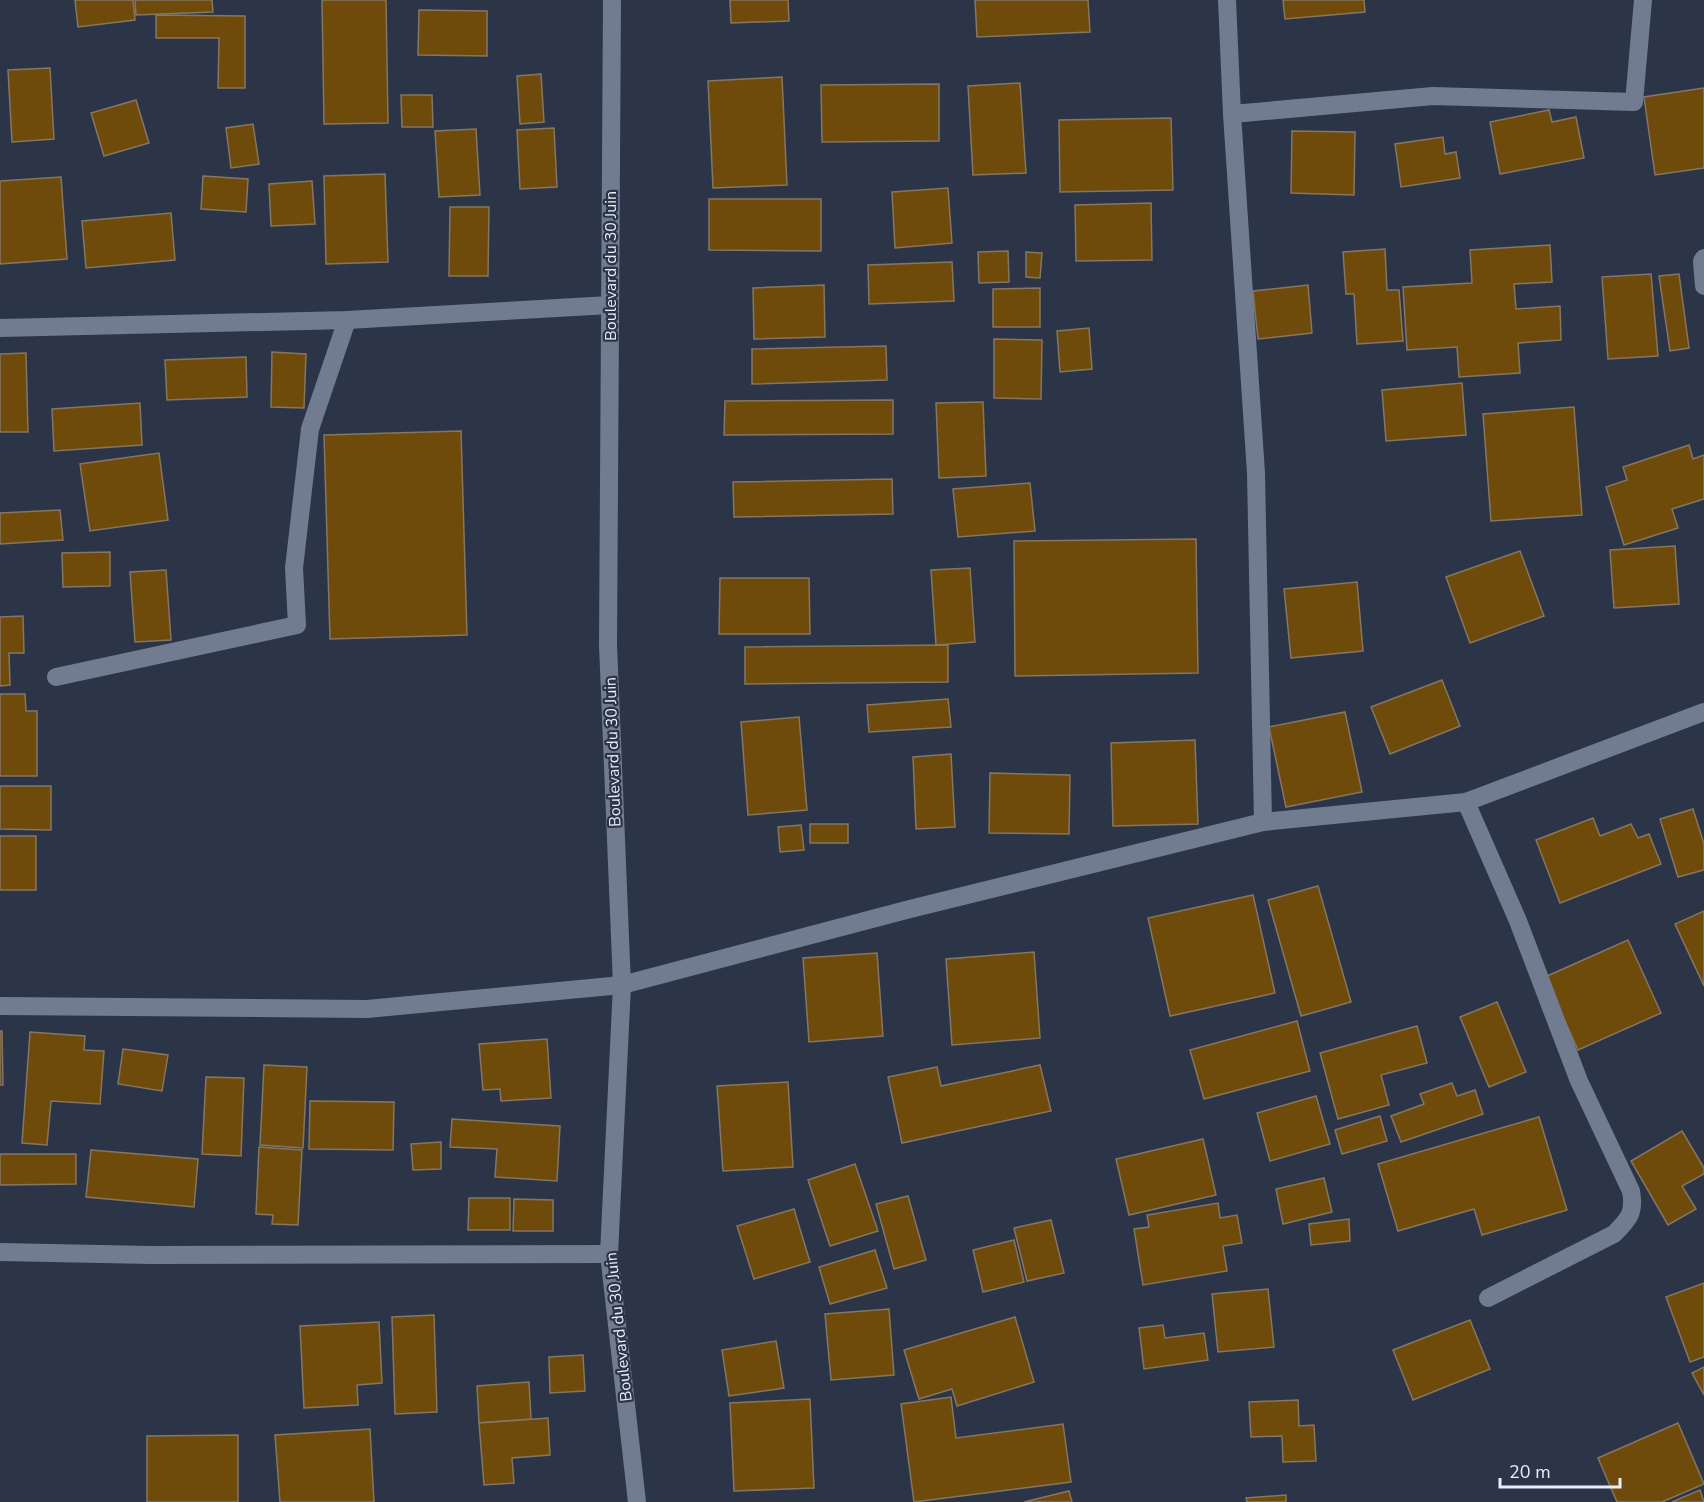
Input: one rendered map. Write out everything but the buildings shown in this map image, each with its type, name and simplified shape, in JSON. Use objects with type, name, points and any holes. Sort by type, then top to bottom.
[{"type":"street","name":"Boulevard du 30 Juin","points":[[612,0],[608,645],[622,985],[609,1254],[638,1502]]},
{"type":"street","points":[[1227,0],[1232,114],[1256,473],[1263,822]]},
{"type":"street","points":[[1232,114],[1433,96],[1634,102],[1643,0]]},
{"type":"street","points":[[1704,258],[1702,261],[1704,286]]},
{"type":"street","points":[[0,328],[347,320],[610,305]]},
{"type":"street","points":[[56,677],[297,625],[294,568],[310,429],[347,320]]},
{"type":"street","points":[[0,1006],[367,1009],[622,985],[910,909],[1263,822],[1466,802],[1704,712]]},
{"type":"street","points":[[1466,802],[1518,921],[1579,1082],[1631,1191],[1633,1205],[1628,1220],[1614,1234],[1488,1298]]},
{"type":"street","points":[[0,1252],[151,1255],[609,1254]]}]
